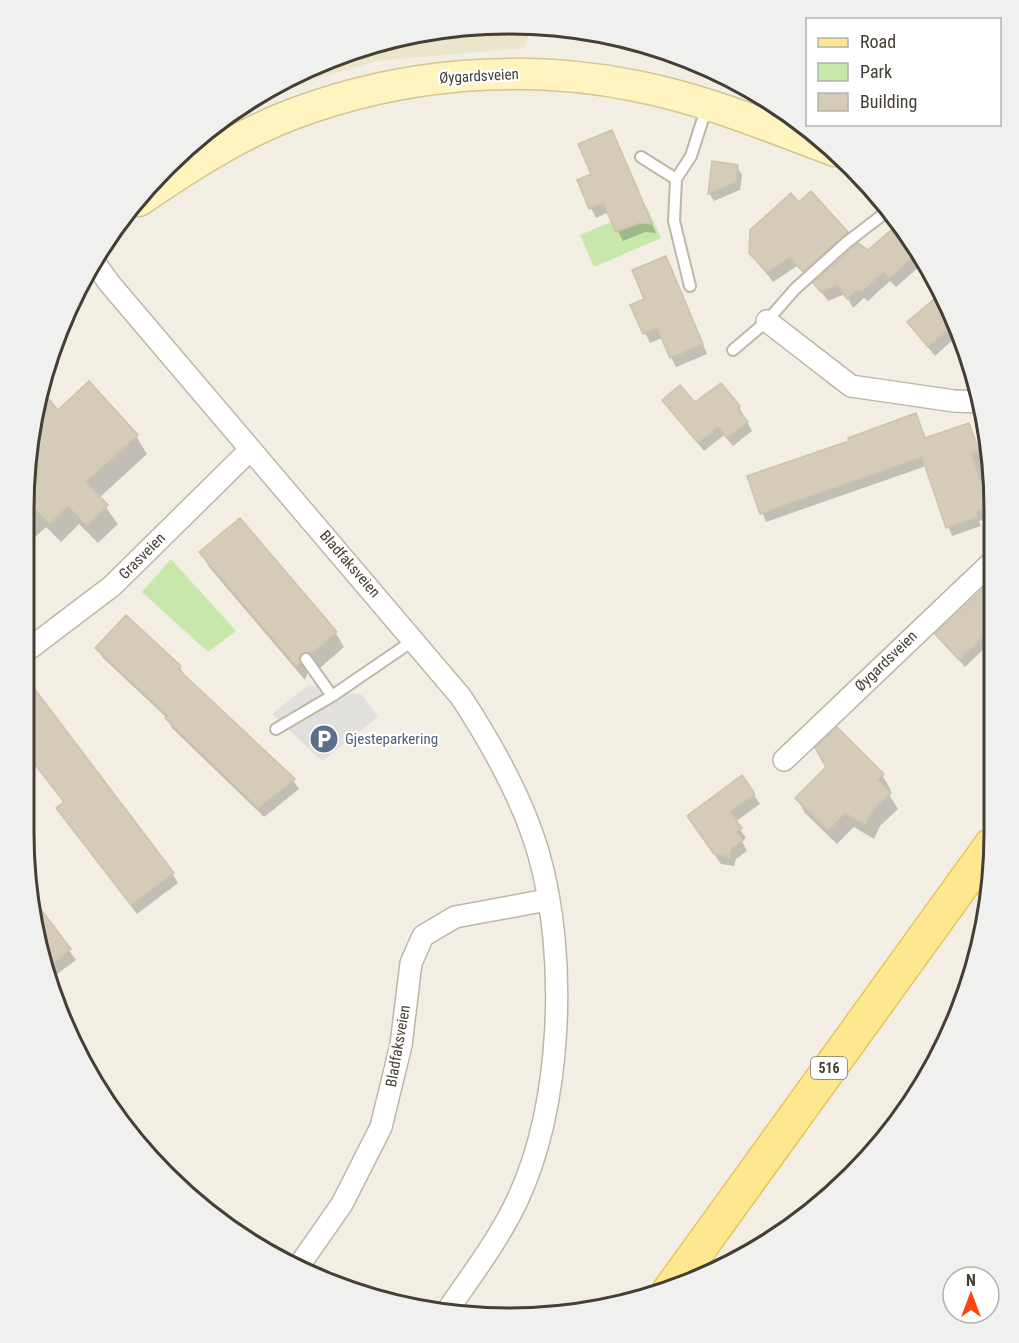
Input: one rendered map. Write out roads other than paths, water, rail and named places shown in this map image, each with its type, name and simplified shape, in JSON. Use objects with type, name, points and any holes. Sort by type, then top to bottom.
[{"type":"main road","name":"516","points":[[680,1276],[984,855]]},
{"type":"street","name":"Øygardsveien","points":[[160,188],[233,142],[291,115],[347,96],[458,76],[523,69],[611,81],[707,106],[811,143]]},
{"type":"street","name":"Bladfaksveien","points":[[100,269],[250,450],[461,697],[489,741],[517,797],[539,856],[548,900],[557,1003],[551,1075],[542,1125],[531,1166],[502,1230],[452,1304]]},
{"type":"street","points":[[767,321],[851,386],[954,402],[972,402]]},
{"type":"street","name":"Grasveien","points":[[34,644],[112,586],[250,450]]},
{"type":"street","name":"Øygardsveien","points":[[784,760],[985,569]]},
{"type":"street","name":"Bladfaksveien","points":[[302,1261],[342,1204],[381,1127],[401,1045],[411,963],[423,936],[455,917],[548,900]]},
{"type":"lane","points":[[690,286],[674,221],[676,179],[692,156],[707,106]]},
{"type":"lane","points":[[641,157],[676,179]]},
{"type":"lane","points":[[733,350],[767,321],[795,289],[846,243],[881,216]]},
{"type":"lane","points":[[276,729],[332,696],[414,640]]},
{"type":"lane","points":[[306,659],[332,696]]},
{"type":"place","name":"Gjesteparkering","points":[[324,739]]}]
